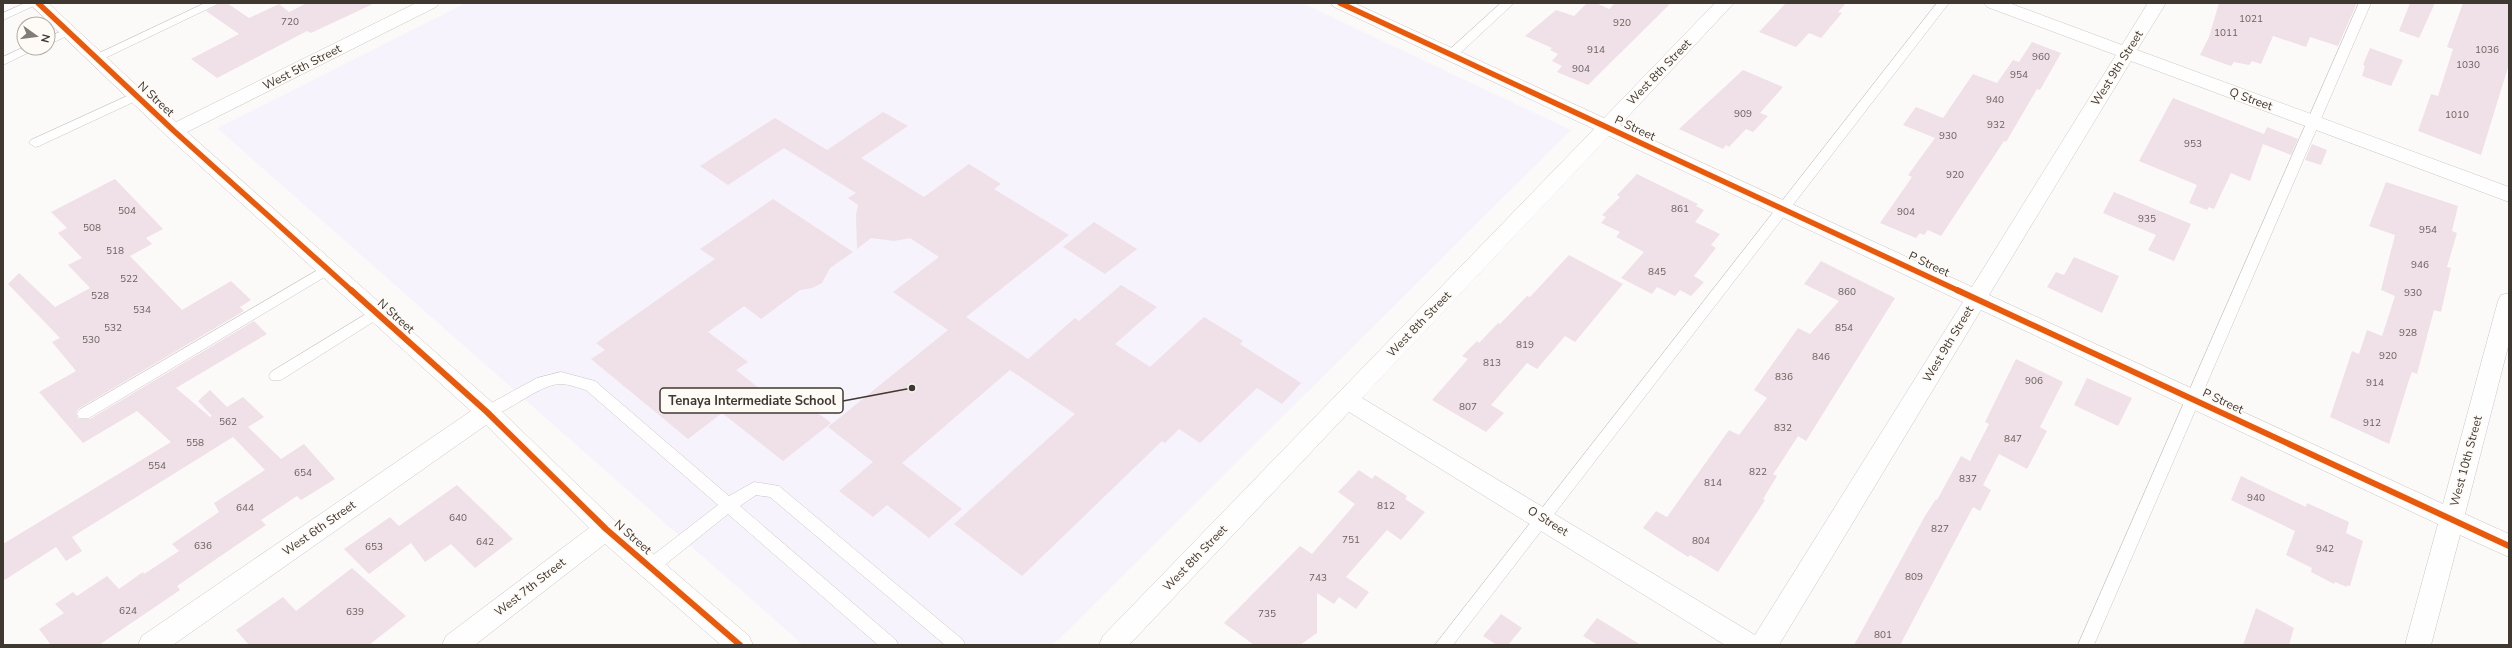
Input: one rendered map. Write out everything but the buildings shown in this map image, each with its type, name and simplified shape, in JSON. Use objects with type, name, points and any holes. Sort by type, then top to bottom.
[{"type":"street","name":"N Street","points":[[38,3],[57,37],[95,58],[174,131],[487,412],[606,528],[740,645]]},
{"type":"street","name":"West 5th Street","points":[[174,131],[430,3]]},
{"type":"street","name":"P Street","points":[[1340,3],[2509,546]]},
{"type":"street","name":"West 8th Street","points":[[1112,645],[1726,3]]},
{"type":"street","name":"Q Street","points":[[1994,3],[2509,195]]},
{"type":"street","name":"West 9th Street","points":[[1764,645],[2157,3]]},
{"type":"street","name":"West 10th Street","points":[[2418,645],[2509,301]]},
{"type":"street","name":"O Street","points":[[1347,400],[1748,645]]},
{"type":"street","name":"West 6th Street","points":[[151,645],[487,412]]},
{"type":"street","name":"West 7th Street","points":[[455,645],[606,528]]},
{"type":"lane","points":[[3,17],[34,3]]},
{"type":"lane","points":[[95,58],[214,3]]},
{"type":"lane","points":[[1452,54],[1508,3]]},
{"type":"lane","points":[[1443,645],[1944,3]]},
{"type":"lane","points":[[2086,645],[2365,3]]},
{"type":"lane","points":[[3,61],[16,55]]},
{"type":"lane","points":[[35,143],[136,96]]},
{"type":"lane","points":[[84,414],[328,269]]},
{"type":"lane","points":[[276,376],[376,313]]},
{"type":"lane","points":[[487,412],[542,382],[562,378],[590,384],[890,645]]},
{"type":"lane","points":[[650,566],[729,505],[754,488],[774,491],[957,645]]},
{"type":"shaded area","points":[[466,3],[1302,3],[1571,130],[1053,645],[803,645],[217,128]]},
{"type":"cycle path","points":[[38,3],[174,131],[487,412],[606,529],[740,645]]},
{"type":"cycle path","points":[[1340,3],[2509,546]]},
{"type":"place","name":"Tenaya Intermediate School","points":[[912,388]]}]
